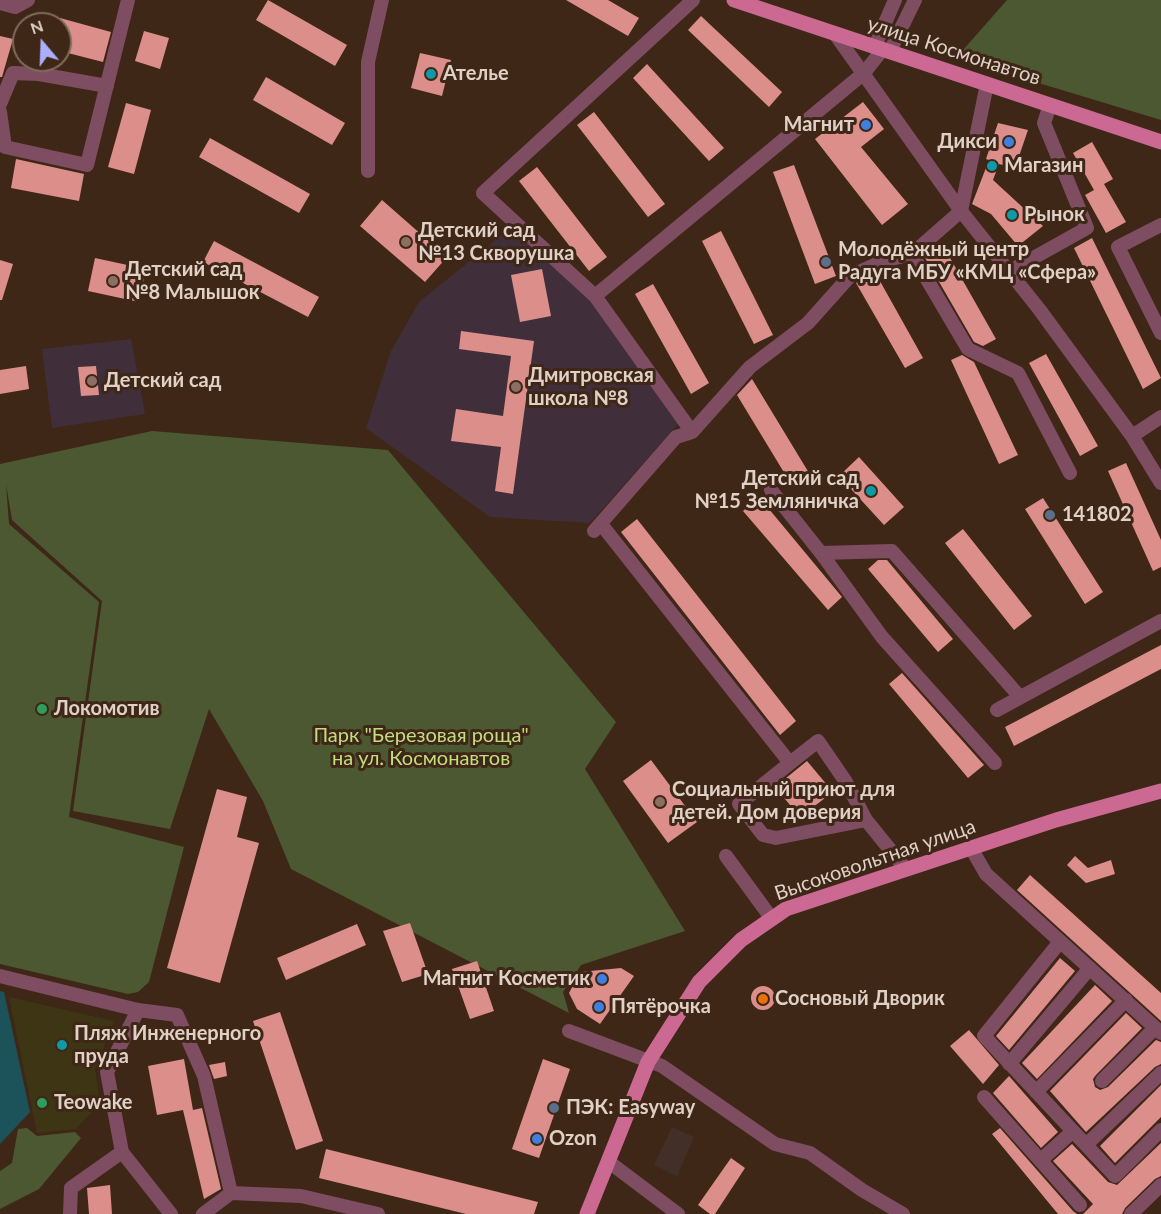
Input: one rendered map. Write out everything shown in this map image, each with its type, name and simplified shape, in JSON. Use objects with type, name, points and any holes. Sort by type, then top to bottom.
[{"type":"main road","name":"улица Космонавтов","points":[[734,0],[1161,142]]},
{"type":"main road","name":"Высоковольтная улица","points":[[587,1214],[648,1062],[699,982],[741,940],[786,909],[1056,820],[1161,791]]},
{"type":"street","points":[[0,3],[15,7],[28,0]]},
{"type":"street","points":[[0,112],[5,147],[87,165],[128,0]]},
{"type":"street","points":[[368,171],[368,62],[382,0]]},
{"type":"street","points":[[692,432],[595,296],[483,193],[693,0]]},
{"type":"street","points":[[883,49],[896,0]]},
{"type":"street","points":[[595,296],[864,73],[883,49],[915,0]]},
{"type":"street","points":[[835,34],[961,211],[1010,271],[1132,436],[1161,483]]},
{"type":"street","points":[[0,104],[13,73],[39,74],[107,86]]},
{"type":"street","points":[[790,763],[598,527],[676,437],[692,432],[750,367],[807,323],[850,276],[883,261],[912,254],[961,211],[987,84]]},
{"type":"street","points":[[1010,271],[1087,228],[1044,123],[1050,105]]},
{"type":"street","points":[[1161,225],[1118,247],[1161,333]]},
{"type":"street","points":[[912,254],[968,349],[1018,374],[1070,473]]},
{"type":"street","points":[[1132,436],[1161,417]]},
{"type":"street","points":[[771,490],[821,553],[882,637],[995,763]]},
{"type":"street","points":[[821,553],[892,550],[1020,697]]},
{"type":"street","points":[[997,710],[1161,621]]},
{"type":"street","points":[[866,820],[776,838],[763,835],[739,804],[818,741],[846,782],[866,820],[905,868]]},
{"type":"street","points":[[971,848],[986,874],[1059,943],[1158,1030],[1102,1081]]},
{"type":"street","points":[[726,856],[772,919]]},
{"type":"street","points":[[1059,943],[984,1036],[1115,1176],[1161,1130]]},
{"type":"street","points":[[1009,1064],[1090,968]]},
{"type":"street","points":[[0,976],[138,1010],[177,1015],[204,1077],[231,1193]]},
{"type":"street","points":[[1036,1092],[1125,1000]]},
{"type":"street","points":[[138,1010],[107,1072],[122,1152],[171,1214]]},
{"type":"street","points":[[569,1031],[662,1066],[775,1144],[810,1153],[862,1190],[903,1214]]},
{"type":"street","points":[[1086,1145],[1161,1073]]},
{"type":"street","points":[[984,1097],[1080,1205]]},
{"type":"street","points":[[1041,1160],[1073,1131]]},
{"type":"street","points":[[70,1214],[70,1188],[122,1152]]},
{"type":"street","points":[[609,1162],[678,1214]]},
{"type":"street","points":[[1131,1214],[1161,1185]]},
{"type":"street","points":[[202,1214],[231,1193],[301,1196],[378,1214]]},
{"type":"shaded area","name":"Дмитровская школа №8","points":[[512,227],[587,294],[678,424],[590,523],[490,517],[366,428],[391,351],[419,302]]},
{"type":"shaded area","name":"Детский сад","points":[[131,339],[145,414],[52,428],[42,349]]},
{"type":"shaded area","points":[[672,1127],[694,1137],[677,1176],[654,1165]]},
{"type":"green space","points":[[1007,0],[1161,0],[1161,120],[956,58]]},
{"type":"green space","name":"Парк \"Березовая роща\" на ул. Космонавтов","points":[[152,431],[388,450],[616,722],[585,769],[685,931],[581,965],[563,992],[569,1013],[291,869],[263,801],[209,709],[170,829],[73,811],[102,601],[12,520],[6,484],[9,524],[99,602],[69,817],[184,847],[149,982],[138,992],[128,994],[0,964],[0,464]]},
{"type":"green space","points":[[27,1128],[37,1136],[75,1132],[81,1138],[39,1189],[0,1209],[0,1171],[12,1163],[18,1129]]},
{"type":"sand","name":"Пляж Инженерного пруда","points":[[9,997],[114,1021],[95,1069],[100,1103],[76,1129],[37,1133]]},
{"type":"water","points":[[0,991],[4,992],[30,1112],[0,1144]]},
{"type":"building","points":[[268,0],[347,45],[335,66],[256,20]]},
{"type":"building","points":[[566,0],[608,0],[639,18],[628,36]]},
{"type":"building","points":[[701,16],[782,92],[769,107],[688,30]]},
{"type":"building","points":[[72,21],[111,32],[103,62],[72,54]]},
{"type":"building","points":[[144,31],[169,38],[160,69],[135,61]]},
{"type":"building","points":[[0,36],[12,39],[12,42],[2,77],[0,77]]},
{"type":"building","name":"Ателье","points":[[420,53],[451,60],[442,96],[411,88]]},
{"type":"building","points":[[647,64],[724,148],[709,161],[633,78]]},
{"type":"building","points":[[266,77],[345,123],[332,145],[253,100]]},
{"type":"building","points":[[863,102],[884,129],[861,147],[908,204],[882,225],[815,139]]},
{"type":"building","points":[[126,103],[151,110],[134,174],[108,167]]},
{"type":"building","points":[[594,112],[665,204],[648,217],[577,125]]},
{"type":"building","points":[[998,123],[1028,130],[1015,168],[999,164],[993,180],[1043,226],[1018,246],[991,214],[972,204],[989,160],[986,159]]},
{"type":"building","points":[[210,138],[310,194],[299,213],[199,157]]},
{"type":"building","points":[[1092,142],[1113,179],[1104,184],[1126,222],[1106,233],[1085,195],[1094,190],[1073,153]]},
{"type":"building","points":[[16,159],[84,174],[79,201],[11,188]]},
{"type":"building","points":[[794,165],[836,276],[815,284],[773,172]]},
{"type":"building","points":[[537,167],[607,257],[589,271],[519,181]]},
{"type":"building","points":[[382,200],[447,257],[425,282],[360,226]]},
{"type":"building","points":[[721,231],[773,335],[754,344],[702,241]]},
{"type":"building","points":[[1092,238],[1161,378],[1143,389],[1074,248]]},
{"type":"building","points":[[214,241],[319,297],[308,317],[203,262]]},
{"type":"building","points":[[941,242],[996,339],[983,346],[974,342],[924,256]]},
{"type":"building","points":[[95,258],[146,269],[139,302],[88,291]]},
{"type":"building","points":[[0,260],[13,264],[2,300],[0,300]]},
{"type":"building","points":[[542,269],[551,316],[520,322],[511,275]]},
{"type":"building","points":[[876,274],[923,358],[905,368],[856,283]]},
{"type":"building","points":[[653,284],[709,383],[691,394],[635,294]]},
{"type":"building","points":[[461,331],[534,341],[513,494],[495,491],[501,447],[451,441],[456,409],[503,416],[511,356],[459,349]]},
{"type":"building","points":[[1046,354],[1098,446],[1080,456],[1029,363]]},
{"type":"building","points":[[962,355],[974,362],[1018,455],[999,464],[951,360]]},
{"type":"building","points":[[26,366],[29,389],[0,394],[0,370]]},
{"type":"building","points":[[96,366],[99,395],[81,396],[78,367]]},
{"type":"building","points":[[752,379],[809,473],[791,484],[737,395]]},
{"type":"building","name":"Детский сад №15 Земляничка","points":[[859,457],[904,507],[884,525],[839,476]]},
{"type":"building","points":[[1126,463],[1161,540],[1161,567],[1153,571],[1108,471]]},
{"type":"building","points":[[759,497],[842,597],[828,610],[743,511]]},
{"type":"building","points":[[1043,498],[1103,592],[1085,604],[1025,509]]},
{"type":"building","points":[[637,519],[796,721],[780,735],[621,532]]},
{"type":"building","points":[[963,529],[1032,616],[1014,630],[945,543]]},
{"type":"building","points":[[878,560],[887,560],[953,639],[938,652],[868,569]]},
{"type":"building","points":[[1161,645],[1161,669],[1014,746],[1005,727]]},
{"type":"building","points":[[902,673],[984,765],[968,778],[889,684]]},
{"type":"building","name":"Социальный приют для детей. Дом доверия","points":[[651,760],[697,822],[668,843],[623,781]]},
{"type":"building","points":[[807,761],[833,792],[800,817],[775,787]]},
{"type":"building","points":[[217,789],[247,797],[237,837],[259,843],[220,983],[167,968]]},
{"type":"building","points":[[1075,856],[1088,868],[1111,860],[1115,874],[1086,883],[1067,865]]},
{"type":"building","points":[[1030,875],[1161,993],[1161,1021],[1017,890]]},
{"type":"building","points":[[410,923],[428,974],[402,982],[383,931]]},
{"type":"building","points":[[357,924],[366,945],[286,980],[277,958]]},
{"type":"building","points":[[1060,958],[1075,971],[1009,1050],[996,1036]]},
{"type":"building","points":[[477,961],[494,1011],[470,1019],[452,969]]},
{"type":"building","points":[[621,968],[634,976],[600,1024],[577,1009],[569,993],[580,972]]},
{"type":"building","points":[[1095,985],[1112,1001],[1037,1079],[1022,1063]]},
{"type":"building","name":"Сосновый Дворик","points":[[763,986],[768,987],[774,993],[774,1003],[768,1009],[763,1010],[758,1009],[752,1003],[751,998],[752,993],[758,987]]},
{"type":"building","points":[[280,1012],[323,1141],[296,1150],[253,1021]]},
{"type":"building","points":[[1126,1013],[1142,1028],[1096,1075],[1093,1079],[1095,1087],[1100,1090],[1108,1087],[1156,1040],[1161,1042],[1161,1064],[1155,1067],[1086,1132],[1050,1091]]},
{"type":"building","points":[[969,1030],[999,1065],[983,1084],[950,1046]]},
{"type":"building","points":[[184,1059],[193,1110],[202,1108],[221,1189],[204,1199],[183,1110],[157,1115],[148,1066]]},
{"type":"building","points":[[543,1059],[570,1069],[539,1158],[512,1149]]},
{"type":"building","points":[[225,1062],[227,1076],[214,1079],[209,1065]]},
{"type":"building","points":[[1009,1076],[1058,1132],[1041,1148],[993,1093]]},
{"type":"building","points":[[1161,1085],[1161,1117],[1115,1163],[1100,1146]]},
{"type":"building","points":[[1000,1128],[1077,1214],[1058,1214],[992,1134]]},
{"type":"building","points":[[1161,1143],[1161,1176],[1125,1208],[1122,1214],[1083,1214],[1093,1204],[1053,1161],[1072,1144],[1108,1182],[1117,1185]]},
{"type":"building","points":[[326,1149],[538,1202],[534,1214],[466,1214],[319,1178]]},
{"type":"building","points":[[731,1158],[745,1168],[715,1214],[710,1214],[698,1205]]},
{"type":"building","points":[[110,1185],[112,1214],[89,1214],[87,1188]]},
{"type":"place","name":"Ателье","points":[[431,74]]},
{"type":"place","name":"Магнит","points":[[866,125]]},
{"type":"place","name":"Дикси","points":[[1009,142]]},
{"type":"place","name":"Магазин","points":[[992,166]]},
{"type":"place","name":"Рынок","points":[[1012,215]]},
{"type":"place","name":"Детский сад №13 Скворушка","points":[[406,242]]},
{"type":"place","name":"Молодёжный центр Радуга МБУ «КМЦ «Сфера»","points":[[826,262]]},
{"type":"place","name":"Детский сад №8 Малышок","points":[[113,281]]},
{"type":"place","name":"Детский сад","points":[[92,381]]},
{"type":"place","name":"Дмитровская школа №8","points":[[516,387]]},
{"type":"place","name":"Детский сад №15 Земляничка","points":[[871,491]]},
{"type":"place","name":"141802","points":[[1050,515]]},
{"type":"place","name":"Локомотив","points":[[42,709]]},
{"type":"place","name":"Социальный приют для детей. Дом доверия","points":[[660,802]]},
{"type":"place","name":"Магнит Косметик","points":[[602,979]]},
{"type":"place","name":"Сосновый Дворик","points":[[763,999]]},
{"type":"place","name":"Пятёрочка","points":[[599,1007]]},
{"type":"place","name":"Пляж Инженерного пруда","points":[[62,1045]]},
{"type":"place","name":"Teowake","points":[[42,1103]]},
{"type":"place","name":"ПЭК: Easyway","points":[[554,1108]]},
{"type":"place","name":"Ozon","points":[[537,1139]]}]
